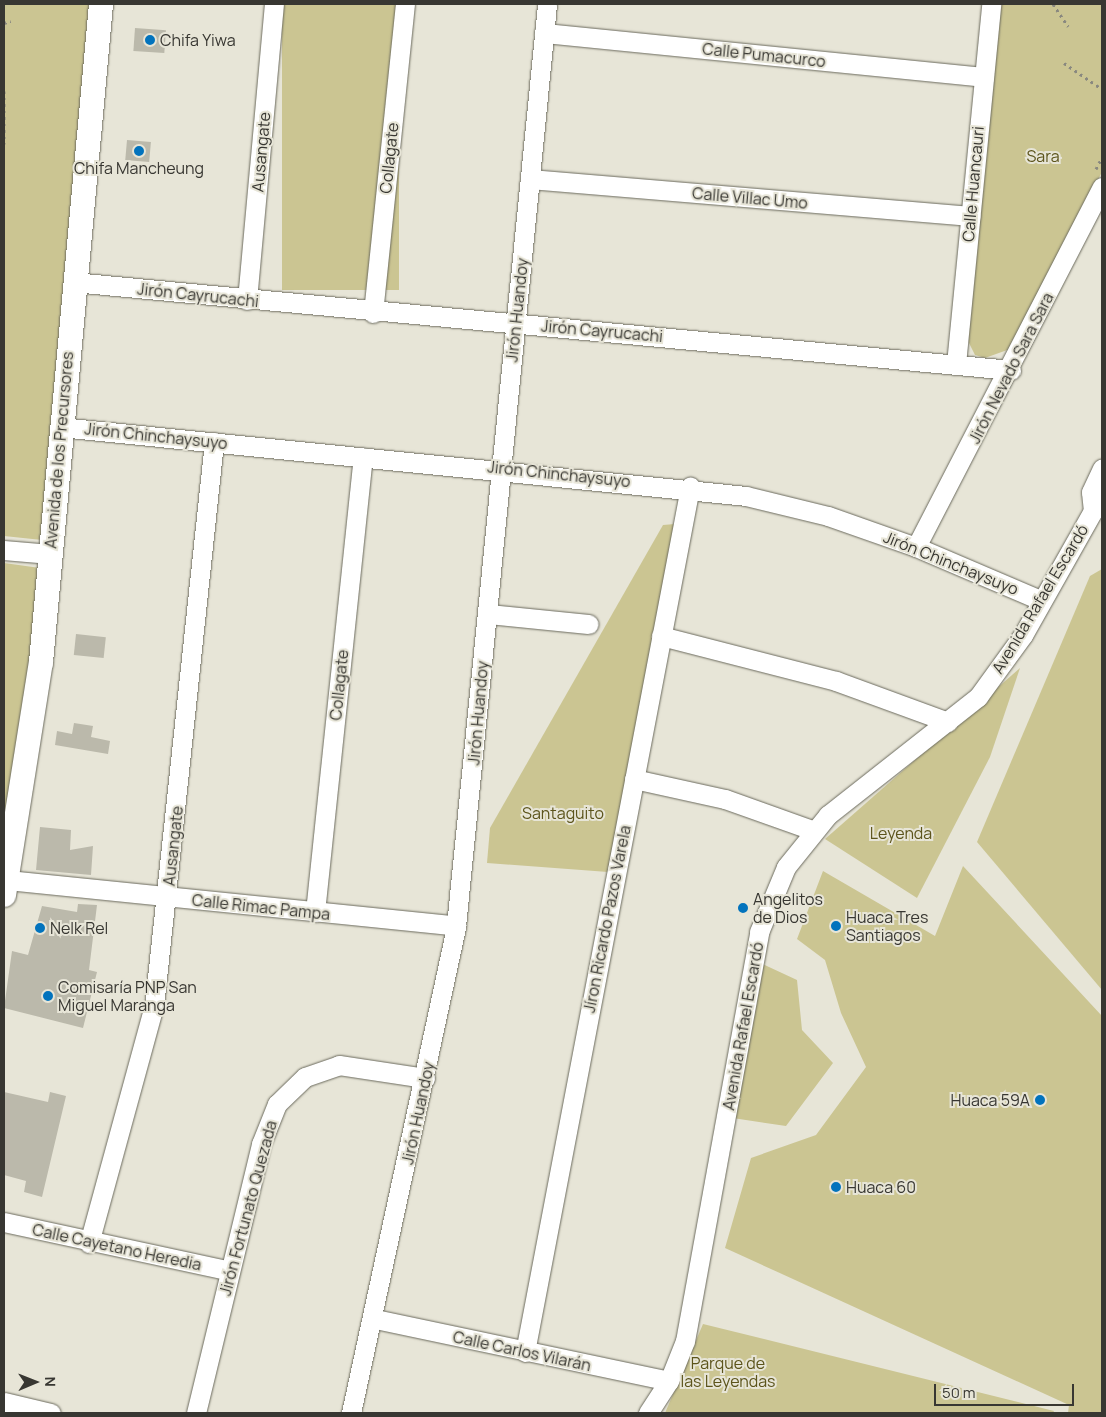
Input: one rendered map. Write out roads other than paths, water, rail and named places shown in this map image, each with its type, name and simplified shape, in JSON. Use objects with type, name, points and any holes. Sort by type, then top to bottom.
[{"type":"main road","name":"Avenida de los Precursores","points":[[5,887],[34,726],[73,282],[101,4]]},
{"type":"street","name":"Ausangate","points":[[247,300],[274,4]]},
{"type":"street","name":"Collagate","points":[[373,313],[406,4]]},
{"type":"street","name":"Jirón Huandoy","points":[[351,1413],[375,1319],[456,926],[547,4]]},
{"type":"street","name":"Calle Huancauri","points":[[956,364],[991,4]]},
{"type":"street","name":"Calle Pumacurco","points":[[544,33],[984,77]]},
{"type":"street","name":"Calle Villac Umo","points":[[530,179],[970,216]]},
{"type":"street","name":"Jirón Nevado Sara Sara","points":[[916,547],[1011,370],[1102,187]]},
{"type":"street","name":"Jirón Cayrucachi","points":[[73,282],[373,313],[516,323],[1011,370]]},
{"type":"street","name":"Jirón Chinchaysuyo","points":[[60,426],[363,458],[502,468],[690,487],[828,516],[916,547],[1040,600]]},
{"type":"street","name":"Ausangate","points":[[89,1242],[154,1006],[168,898],[214,442]]},
{"type":"street","name":"Collagate","points":[[315,912],[363,458]]},
{"type":"street","points":[[1099,512],[1091,492],[1102,468]]},
{"type":"street","name":"Jíron Ricardo Pazos Varela","points":[[525,1352],[690,487]]},
{"type":"street","name":"Avenida Rafael Escardó","points":[[648,1413],[670,1381],[697,1293],[759,932],[786,867],[812,830],[948,722],[1000,671],[1040,600],[1099,512]]},
{"type":"street","points":[[4,550],[50,554]]},
{"type":"street","points":[[488,614],[589,624]]},
{"type":"street","points":[[661,636],[819,676],[948,722]]},
{"type":"street","points":[[634,779],[725,799],[812,830]]},
{"type":"street","name":"Calle Rimac Pampa","points":[[5,887],[168,898],[456,926]]},
{"type":"street","name":"Jirón Fortunato Quezada","points":[[196,1413],[261,1144],[276,1104],[305,1077],[339,1065],[425,1078]]},
{"type":"street","name":"Calle Cayetano Heredia","points":[[4,1222],[89,1242],[230,1271]]},
{"type":"street","name":"Calle Carlos Vilarán","points":[[375,1319],[670,1381]]},
{"type":"street","points":[[4,1402],[51,1413]]},
{"type":"place","name":"Chifa Yiwa","points":[[150,40]]},
{"type":"place","name":"Chifa Mancheung","points":[[139,151]]},
{"type":"place","name":"Angelitos de Dios","points":[[743,908]]},
{"type":"place","name":"Huaca Tres Santiagos","points":[[836,926]]},
{"type":"place","name":"Nelk Rel","points":[[40,928]]},
{"type":"place","name":"Comisaría PNP San Miguel Maranga","points":[[48,996]]},
{"type":"place","name":"Huaca 59A","points":[[1040,1100]]},
{"type":"place","name":"Huaca 60","points":[[836,1187]]},
{"type":"park label","name":"Sara","points":[[1043,156]]},
{"type":"park label","name":"Santaguito","points":[[563,813]]},
{"type":"park label","name":"Leyenda","points":[[901,833]]},
{"type":"park label","name":"Parque de las Leyendas","points":[[728,1372]]}]
